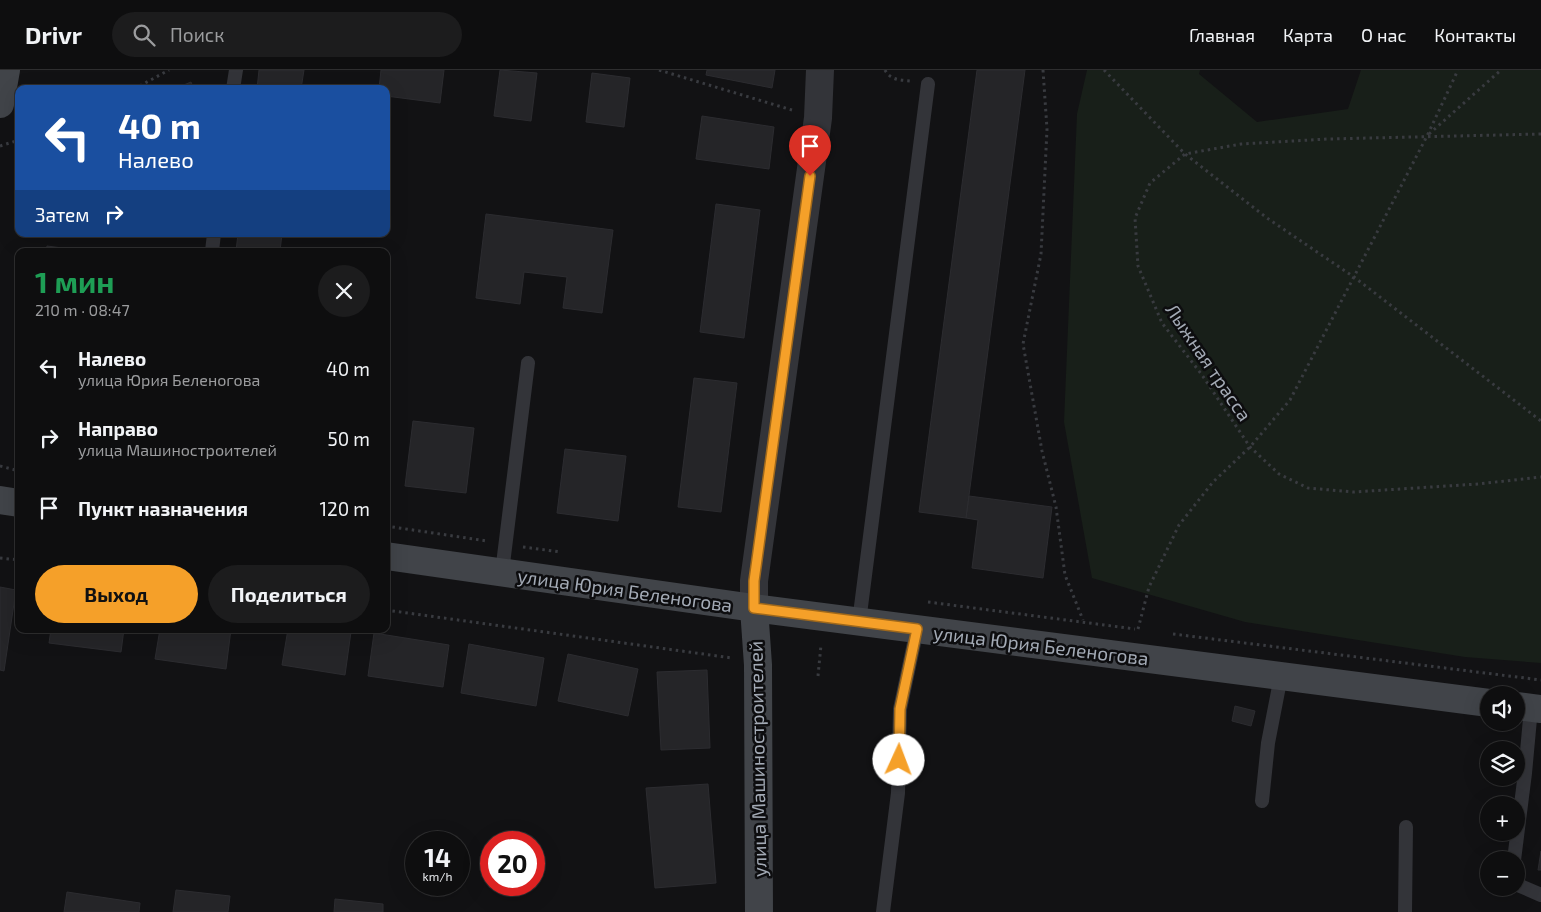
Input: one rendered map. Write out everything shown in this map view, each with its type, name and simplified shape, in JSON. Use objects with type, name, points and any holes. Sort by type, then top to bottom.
[{"type":"main road","points":[[0,104],[6,70]]},
{"type":"main road","points":[[0,500],[15,502]]},
{"type":"main road","name":"улица Юрия Беленогова","points":[[390,557],[859,622],[1480,702]]},
{"type":"main road","name":"улица Машиностроителей","points":[[754,608],[758,664],[758,912]]},
{"type":"street","name":"улица Машиностроителей","points":[[754,608],[754,581],[818,118],[820,70]]},
{"type":"lane","points":[[234,85],[236,70]]},
{"type":"lane","points":[[859,622],[928,84]]},
{"type":"lane","points":[[502,572],[528,363]]},
{"type":"lane","points":[[883,912],[898,793],[900,709],[917,629]]},
{"type":"lane","points":[[1262,801],[1268,742],[1281,676]]},
{"type":"lane","points":[[1515,851],[1529,708]]},
{"type":"lane","points":[[1406,828],[1406,912]]},
{"type":"lane","points":[[1525,888],[1541,895]]},
{"type":"path","points":[[141,85],[169,70]]},
{"type":"path","points":[[659,70],[818,118]]},
{"type":"path","points":[[885,70],[894,79],[928,84]]},
{"type":"path","points":[[1043,70],[1047,129],[1041,254],[1023,344],[1042,451],[1056,507],[1065,576],[1084,621]]},
{"type":"path","points":[[1104,70],[1185,154],[1267,218],[1354,277],[1541,421]]},
{"type":"path","points":[[1138,629],[1149,587],[1179,525],[1213,482],[1250,447],[1290,400],[1427,136],[1458,70]]},
{"type":"path","points":[[1427,136],[1501,70]]},
{"type":"path","name":"Лыжная трасса","points":[[1541,134],[1427,136],[1241,144],[1185,154],[1150,183],[1135,218],[1138,266],[1162,323],[1202,375],[1250,447],[1279,474],[1308,488],[1352,492],[1478,484],[1541,477]]},
{"type":"path","points":[[0,146],[15,141]]},
{"type":"path","points":[[0,466],[15,470]]},
{"type":"path","points":[[0,558],[15,560]]},
{"type":"path","points":[[921,601],[1084,621],[1148,631]]},
{"type":"path","points":[[390,611],[739,659]]},
{"type":"path","points":[[1167,633],[1541,680]]},
{"type":"path","points":[[818,676],[821,645]]},
{"type":"shaded area","points":[[1087,70],[1200,70],[1199,74],[1257,122],[1348,109],[1361,70],[1541,70],[1541,663],[1465,657],[1245,622],[1092,578],[1064,422],[1077,114]]},
{"type":"building","points":[[259,70],[304,70],[302,85],[257,85]]},
{"type":"building","points":[[381,70],[444,70],[440,103],[390,97],[390,85],[379,85]]},
{"type":"building","points":[[500,70],[537,73],[531,121],[494,116]]},
{"type":"building","points":[[707,70],[775,70],[772,88],[706,75]]},
{"type":"building","points":[[977,70],[1025,70],[966,518],[919,512]]},
{"type":"building","points":[[592,73],[630,78],[624,127],[586,122]]},
{"type":"building","points":[[702,116],[774,127],[769,169],[696,159]]},
{"type":"building","points":[[716,204],[760,210],[744,338],[700,332]]},
{"type":"building","points":[[486,214],[613,230],[602,313],[563,308],[567,277],[524,272],[520,304],[476,298]]},
{"type":"building","points":[[238,237],[282,237],[280,248],[236,248]]},
{"type":"building","points":[[47,246],[63,248],[47,248]]},
{"type":"building","points":[[694,378],[737,383],[721,512],[678,507]]},
{"type":"building","points":[[413,421],[474,428],[466,493],[405,486]]},
{"type":"building","points":[[565,449],[626,456],[618,521],[557,513]]},
{"type":"building","points":[[969,496],[1052,507],[1043,578],[972,568],[978,520],[966,518]]},
{"type":"building","points":[[0,587],[15,590],[15,597],[4,671],[0,670]]},
{"type":"building","points":[[50,633],[123,633],[121,652],[49,643]]},
{"type":"building","points":[[159,633],[230,633],[226,669],[155,659]]},
{"type":"building","points":[[287,633],[351,633],[345,675],[282,665]]},
{"type":"building","points":[[374,633],[449,645],[443,687],[368,676]]},
{"type":"building","points":[[469,644],[544,658],[536,706],[461,693]]},
{"type":"building","points":[[568,654],[638,669],[628,716],[558,701]]},
{"type":"building","points":[[707,670],[710,748],[661,750],[657,672]]},
{"type":"building","points":[[1235,706],[1255,711],[1251,726],[1232,721]]},
{"type":"building","points":[[708,784],[716,883],[655,888],[646,788]]},
{"type":"building","points":[[1541,851],[1541,870],[1538,870]]},
{"type":"building","points":[[176,890],[230,896],[228,912],[173,912]]},
{"type":"building","points":[[67,892],[140,903],[139,912],[64,912]]},
{"type":"building","points":[[335,899],[383,904],[383,912],[334,912]]},
{"type":"route","points":[[810,176],[754,581],[754,608],[917,629],[900,709],[899,760]]}]
